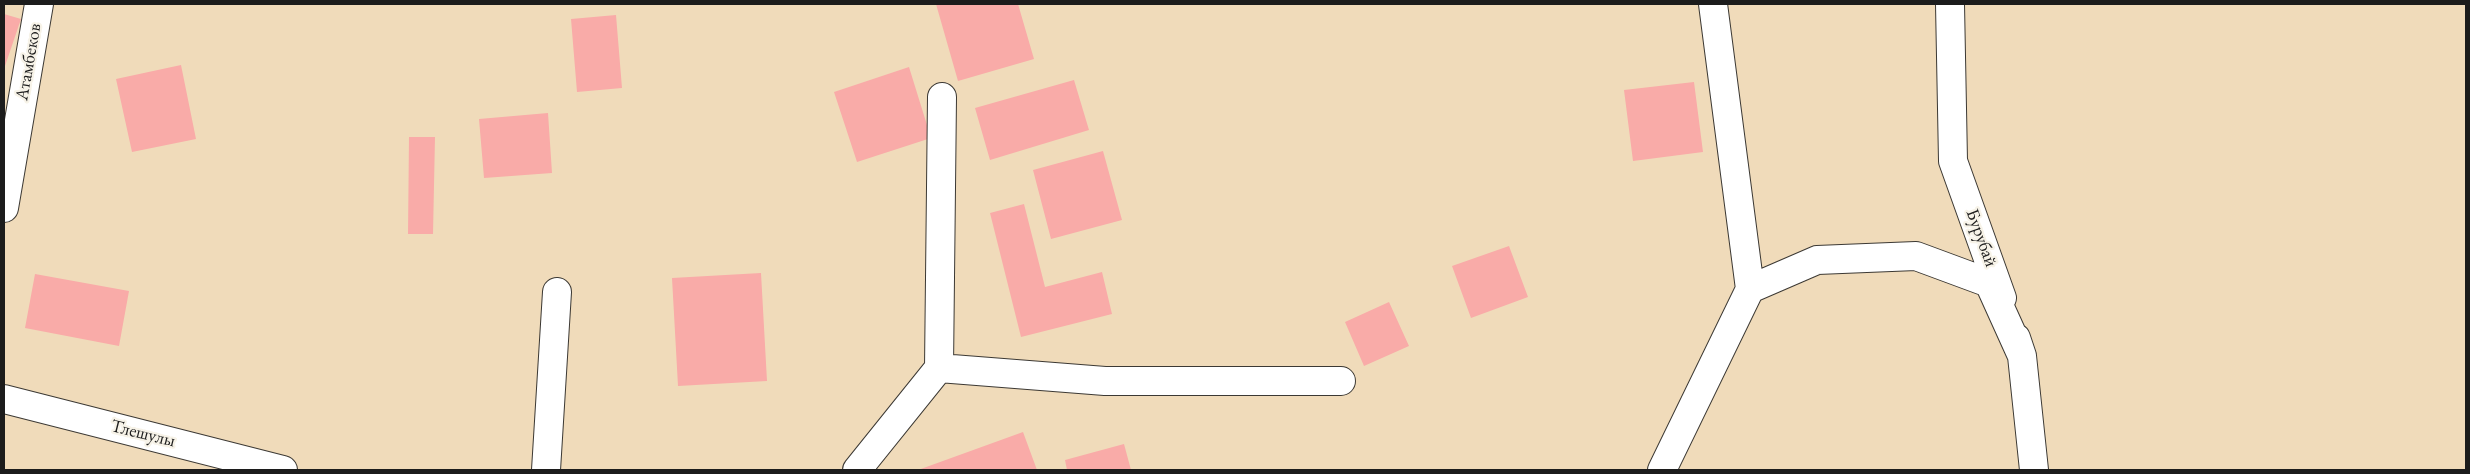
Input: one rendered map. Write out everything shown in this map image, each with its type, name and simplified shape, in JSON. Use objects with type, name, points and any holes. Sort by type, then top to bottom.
[{"type":"street","name":"Атамбеков","points":[[4,208],[39,4]]},
{"type":"street","points":[[1662,470],[1750,290],[1713,4]]},
{"type":"street","name":"Бурубай","points":[[1950,4],[1953,161],[2022,356],[2034,470]]},
{"type":"street","points":[[857,470],[940,368],[942,97]]},
{"type":"street","points":[[1750,290],[1817,260],[1916,256],[1989,283],[2022,356]]},
{"type":"street","points":[[546,470],[557,292]]},
{"type":"street","points":[[940,368],[1105,381],[1341,381]]},
{"type":"street","name":"Тлешулы","points":[[4,398],[270,469]]},
{"type":"building","points":[[936,4],[1018,4],[1034,59],[958,81]]},
{"type":"building","points":[[4,14],[21,19],[4,69]]},
{"type":"building","points":[[616,15],[622,88],[577,92],[571,19]]},
{"type":"building","points":[[181,65],[196,139],[132,152],[116,79]]},
{"type":"building","points":[[909,67],[931,138],[857,162],[834,92]]},
{"type":"building","points":[[1074,80],[1089,130],[990,160],[975,108]]},
{"type":"building","points":[[1694,82],[1703,152],[1633,161],[1624,90]]},
{"type":"building","points":[[548,113],[552,173],[484,178],[479,119]]},
{"type":"building","points":[[409,137],[435,137],[433,234],[408,234]]},
{"type":"building","points":[[1103,151],[1122,220],[1051,239],[1033,170]]},
{"type":"building","points":[[1024,204],[1045,287],[1102,272],[1112,314],[1021,337],[990,213]]},
{"type":"building","points":[[1509,246],[1528,297],[1471,318],[1452,266]]},
{"type":"building","points":[[761,273],[767,381],[678,386],[672,278]]},
{"type":"building","points":[[35,274],[129,291],[119,346],[25,328]]},
{"type":"building","points":[[1389,302],[1409,346],[1364,366],[1345,322]]},
{"type":"building","points":[[1023,432],[1037,470],[918,470]]},
{"type":"building","points":[[1124,444],[1131,470],[1067,470],[1065,460]]}]
